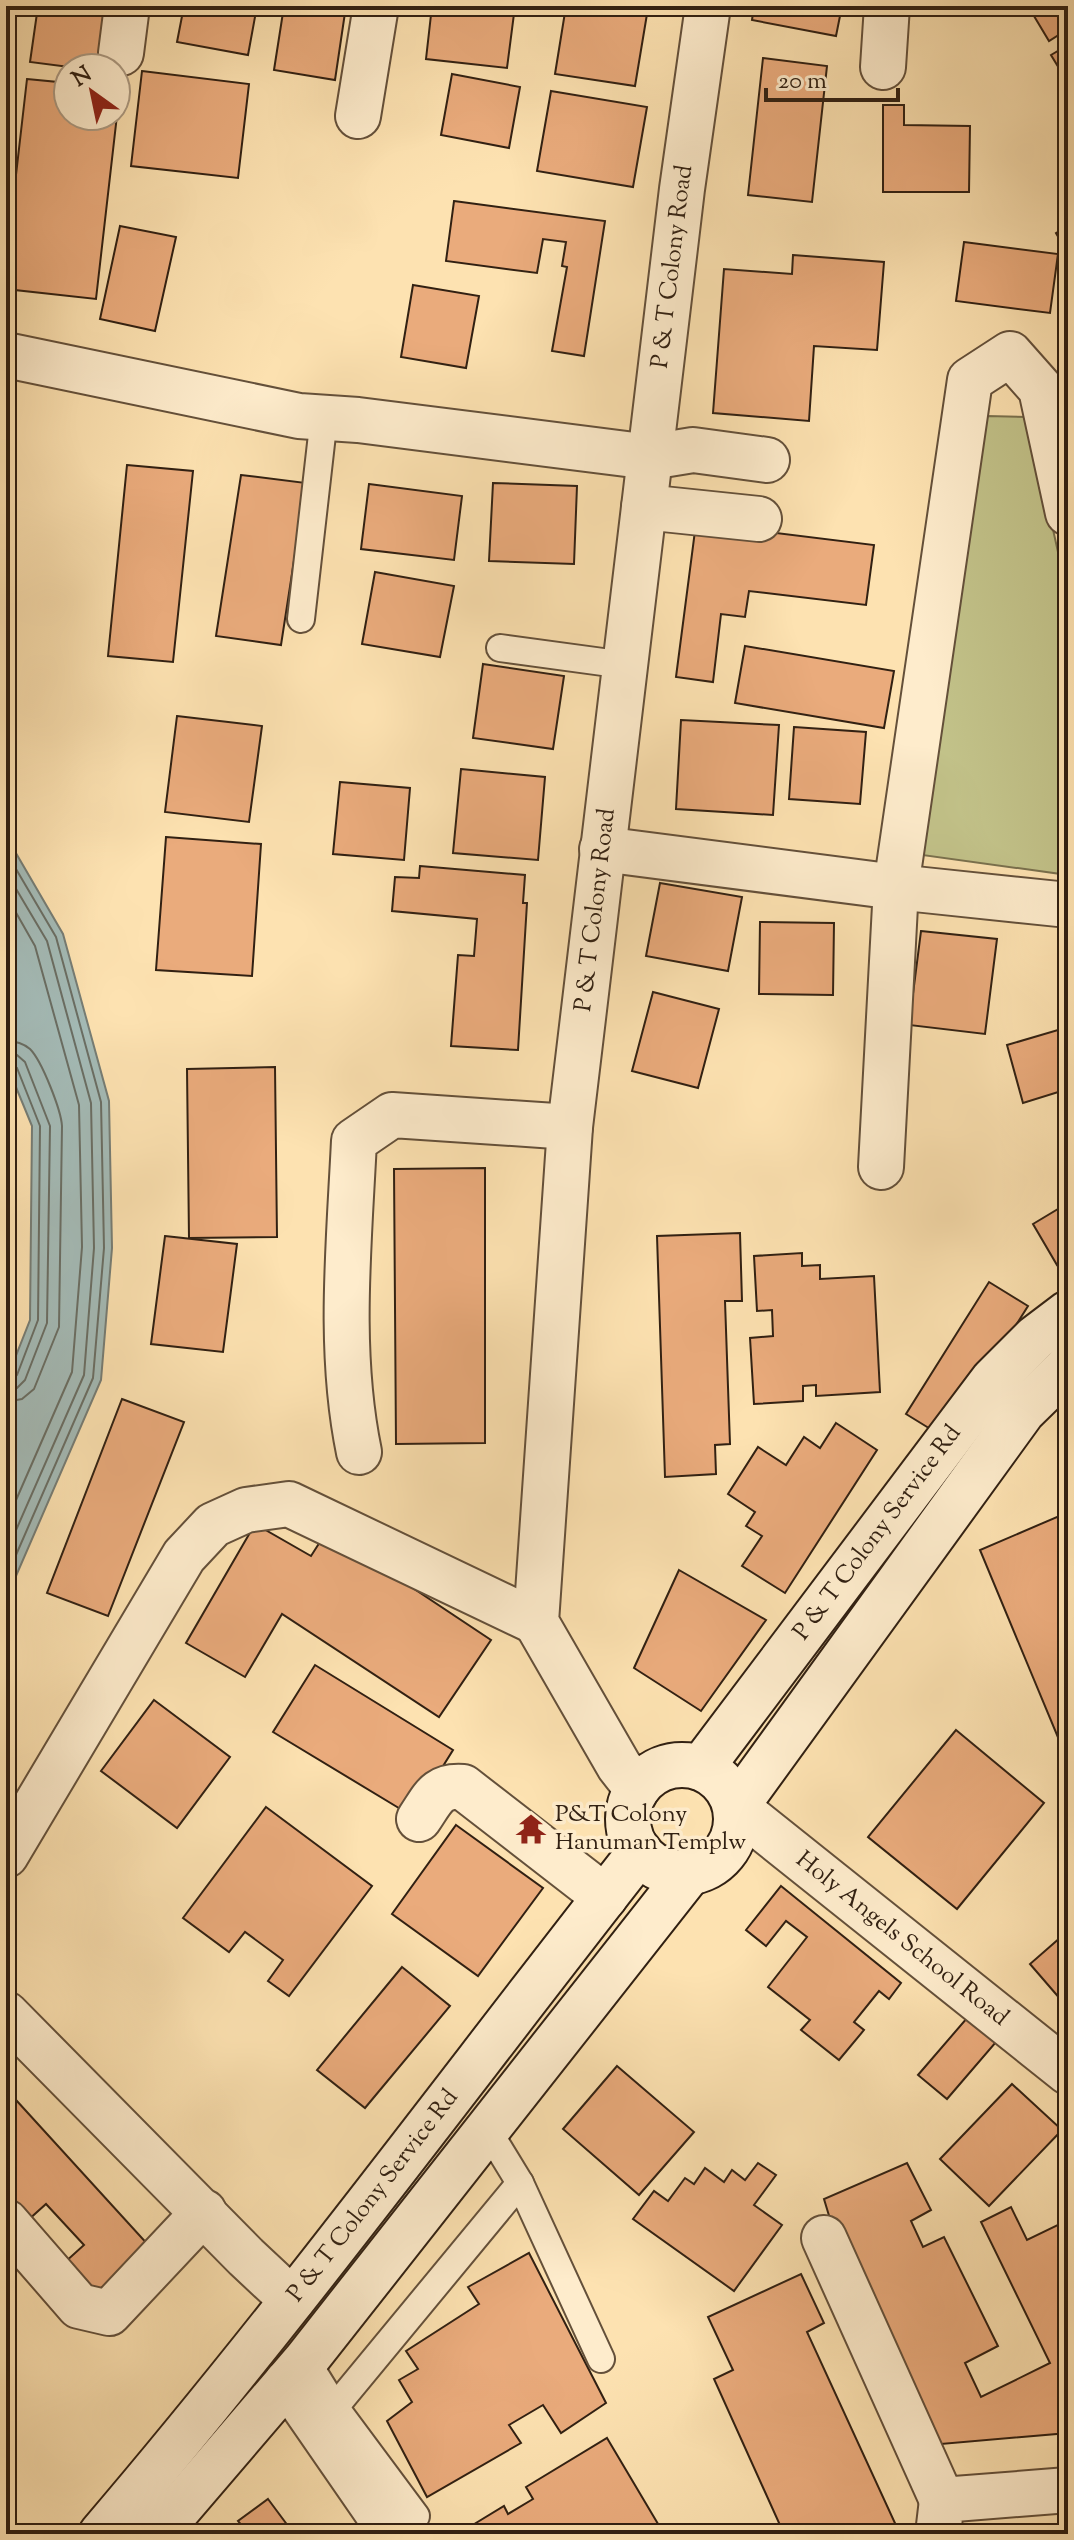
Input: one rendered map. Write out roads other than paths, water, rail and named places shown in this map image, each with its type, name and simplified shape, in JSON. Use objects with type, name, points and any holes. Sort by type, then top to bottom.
[{"type":"street","points":[[121,52],[127,6]]},
{"type":"street","points":[[358,116],[376,6]]},
{"type":"street","name":"P & T Colony Road","points":[[536,1622],[570,1127],[650,457],[708,6]]},
{"type":"street","points":[[883,67],[887,6]]},
{"type":"street","points":[[881,1167],[896,887],[970,380],[1010,354],[1041,389],[1062,451],[1068,513]]},
{"type":"street","points":[[6,355],[299,416],[650,457],[693,450],[767,460]]},
{"type":"street","points":[[644,507],[759,519]]},
{"type":"street","points":[[602,849],[896,887],[1068,905]]},
{"type":"street","points":[[359,1452],[350,1409],[347,1291],[354,1141],[392,1115],[570,1127]]},
{"type":"street","name":"P & T Colony Service Rd","points":[[701,1768],[993,1380],[1035,1338],[1068,1313]]},
{"type":"street","points":[[736,1807],[1023,1411],[1065,1375]]},
{"type":"street","points":[[6,1855],[184,1556],[213,1525],[246,1510],[289,1504],[536,1622],[619,1766],[637,1789]]},
{"type":"street","points":[[683,1765],[701,1768],[717,1777],[729,1790],[736,1807],[736,1825],[731,1842],[722,1856],[690,1872],[673,1872],[657,1867],[633,1842],[628,1824],[629,1806],[637,1789],[649,1776],[665,1768],[683,1765]]},
{"type":"street","points":[[419,1819],[437,1792],[449,1786],[463,1787],[605,1897]]},
{"type":"street","name":"Holy Angels School Road","points":[[736,1807],[1068,2072]]},
{"type":"street","name":"P & T Colony Service Rd","points":[[101,2534],[183,2438],[281,2314],[640,1852]]},
{"type":"street","points":[[157,2534],[297,2371],[690,1872]]},
{"type":"street","points":[[6,2014],[204,2212],[281,2314],[297,2371],[404,2525]]},
{"type":"street","points":[[6,2222],[79,2306],[109,2313],[204,2212]]},
{"type":"street","points":[[824,2238],[940,2517],[1068,2490]]},
{"type":"lane","points":[[301,619],[324,417]]},
{"type":"lane","points":[[500,648],[625,665]]},
{"type":"lane","points":[[487,2129],[520,2183],[601,2359]]},
{"type":"lane","points":[[335,2407],[520,2183]]},
{"type":"lane","points":[[297,2371],[335,2407],[404,2525]]},
{"type":"water","points":[[6,836],[63,934],[109,1101],[112,1248],[101,1380],[6,1599],[6,1381],[30,1320],[32,1126],[6,1063]]},
{"type":"place","name":"P&T Colony Hanuman Templw","points":[[531,1829]]}]
